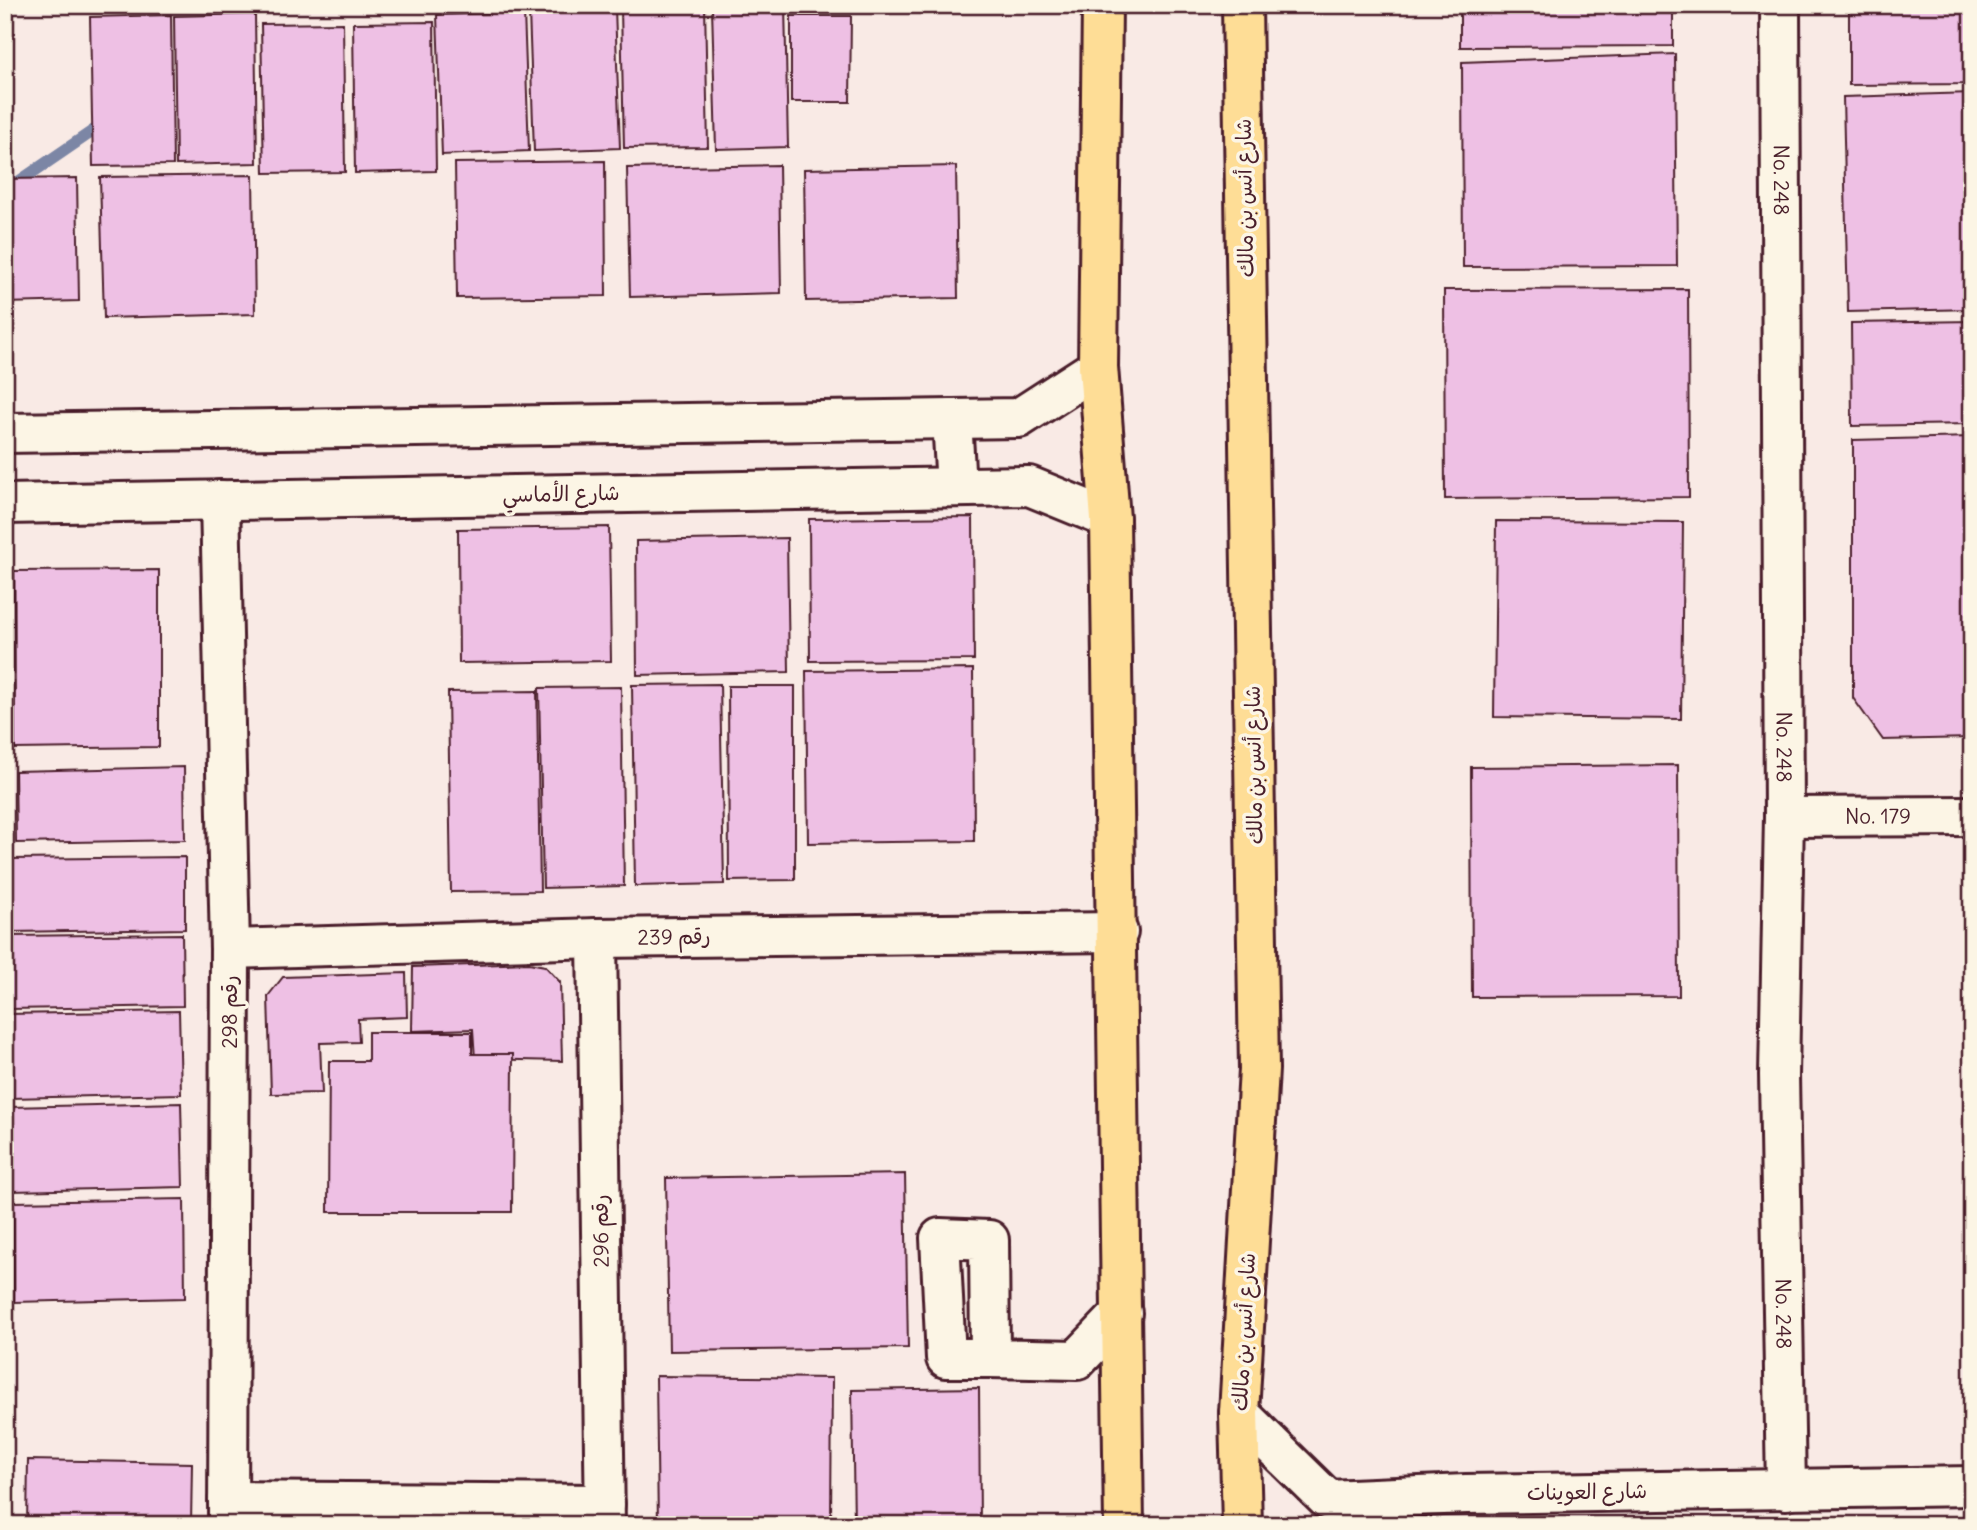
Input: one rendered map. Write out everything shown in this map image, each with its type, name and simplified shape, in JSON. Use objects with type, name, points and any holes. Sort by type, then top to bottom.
[{"type":"main road","points":[[1102,5],[1098,367],[1110,519],[1118,932],[1124,1525]]},
{"type":"main road","name":"شارع أنس بن مالك","points":[[1242,5],[1259,1069],[1238,1413],[1242,1525]]},
{"type":"street","name":"No. 248","points":[[1780,5],[1784,817],[1779,1075],[1786,1490]]},
{"type":"street","points":[[5,433],[1019,418],[1098,367]]},
{"type":"street","points":[[952,419],[956,487]]},
{"type":"street","name":"شارع الأماسي","points":[[5,504],[1029,486],[1110,519]]},
{"type":"street","name":"رقم 298","points":[[220,500],[230,948],[228,1513]]},
{"type":"street","name":"No. 179","points":[[1784,817],[1972,816]]},
{"type":"street","name":"رقم 239","points":[[230,948],[597,938],[1118,932]]},
{"type":"street","name":"رقم 296","points":[[597,938],[605,1515]]},
{"type":"street","points":[[990,1357],[1077,1360],[1122,1313]]},
{"type":"street","name":"شارع العوينات","points":[[1238,1413],[1328,1500],[1466,1494],[1972,1486]]},
{"type":"street","points":[[1410,1525],[1410,1519],[1419,1510],[1466,1494]]},
{"type":"street","points":[[228,1513],[605,1515]]},
{"type":"building","points":[[785,5],[788,147],[716,149],[712,7]]},
{"type":"building","points":[[1460,5],[1673,5],[1673,46],[1460,47]]},
{"type":"building","points":[[1849,5],[1972,5],[1972,84],[1849,85]]},
{"type":"building","points":[[705,6],[708,147],[624,148],[621,8]]},
{"type":"building","points":[[615,8],[620,148],[534,151],[529,11]]},
{"type":"building","points":[[524,12],[529,151],[442,155],[437,15]]},
{"type":"building","points":[[255,14],[257,163],[176,165],[174,16]]},
{"type":"building","points":[[171,15],[173,165],[93,166],[90,17]]},
{"type":"building","points":[[791,16],[851,16],[850,102],[791,102]]},
{"type":"building","points":[[434,22],[436,171],[355,173],[353,23]]},
{"type":"building","points":[[343,23],[345,172],[264,173],[261,24]]},
{"type":"building","points":[[1675,54],[1677,266],[1463,267],[1462,62]]},
{"type":"building","points":[[1972,93],[1972,309],[1848,312],[1843,97]]},
{"type":"building","points":[[605,161],[606,296],[457,298],[455,163]]},
{"type":"building","points":[[779,165],[781,293],[630,297],[627,168]]},
{"type":"building","points":[[956,166],[958,298],[806,301],[804,169]]},
{"type":"building","points":[[253,175],[255,314],[104,318],[100,177]]},
{"type":"building","points":[[77,178],[79,301],[5,303],[5,179]]},
{"type":"building","points":[[1688,289],[1689,497],[1445,499],[1444,290]]},
{"type":"building","points":[[1972,321],[1972,424],[1852,426],[1851,323]]},
{"type":"building","points":[[1972,437],[1972,738],[1883,740],[1853,698],[1853,440]]},
{"type":"building","points":[[973,517],[974,660],[810,661],[809,519]]},
{"type":"building","points":[[1496,521],[1683,522],[1681,719],[1494,717]]},
{"type":"building","points":[[609,527],[611,661],[459,663],[458,529]]},
{"type":"building","points":[[787,538],[789,672],[637,675],[636,541]]},
{"type":"building","points":[[159,570],[159,747],[15,749],[14,571]]},
{"type":"building","points":[[973,669],[974,841],[808,843],[806,671]]},
{"type":"building","points":[[720,684],[724,884],[635,886],[632,685]]},
{"type":"building","points":[[728,686],[795,686],[795,880],[729,881]]},
{"type":"building","points":[[621,687],[624,886],[543,888],[539,688]]},
{"type":"building","points":[[537,691],[540,891],[451,892],[448,692]]},
{"type":"building","points":[[1678,765],[1679,996],[1472,997],[1471,767]]},
{"type":"building","points":[[184,767],[185,840],[16,843],[15,771]]},
{"type":"building","points":[[185,857],[185,929],[12,932],[11,859]]},
{"type":"building","points":[[182,934],[183,1006],[10,1009],[9,936]]},
{"type":"building","points":[[529,963],[545,966],[560,982],[562,1061],[475,1059],[473,1029],[412,1031],[413,967]]},
{"type":"building","points":[[406,973],[407,1017],[358,1019],[359,1042],[320,1043],[322,1093],[271,1094],[268,996],[283,977]]},
{"type":"building","points":[[179,1011],[181,1094],[10,1098],[8,1014]]},
{"type":"building","points":[[368,1032],[472,1032],[472,1054],[513,1054],[512,1212],[328,1212],[329,1061],[368,1061]]},
{"type":"building","points":[[181,1103],[183,1187],[12,1191],[10,1107]]},
{"type":"building","points":[[905,1174],[908,1348],[669,1351],[666,1178]]},
{"type":"building","points":[[184,1199],[185,1298],[14,1302],[13,1202]]},
{"type":"building","points":[[656,1376],[832,1378],[831,1522],[658,1525]]},
{"type":"building","points":[[979,1388],[980,1525],[854,1525],[852,1390]]},
{"type":"building","points":[[28,1460],[192,1463],[191,1525],[27,1525]]},
{"type":"building","points":[[7,1461],[9,1525],[5,1525]]},
{"type":"building","points":[[414,1515],[414,1525],[286,1525],[286,1516]]},
{"type":"waterway","points":[[226,26],[247,5]]},
{"type":"waterway","points":[[11,187],[106,122]]}]
